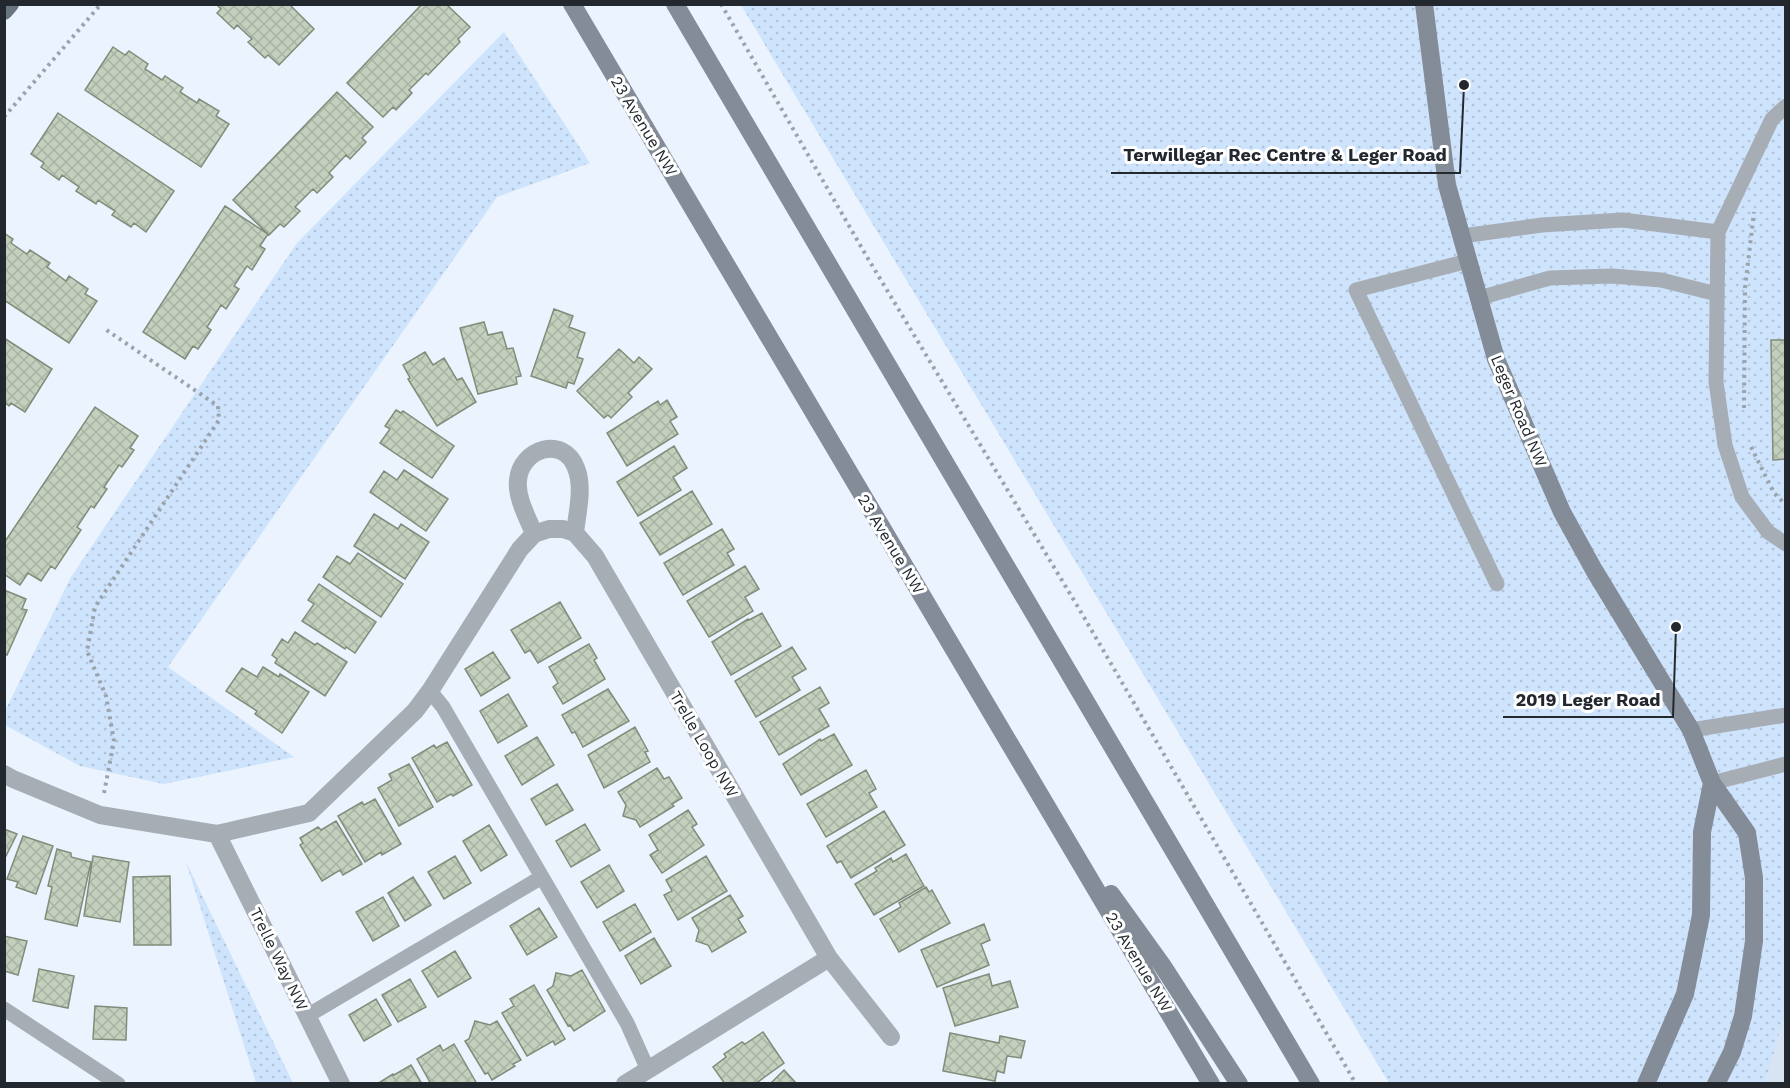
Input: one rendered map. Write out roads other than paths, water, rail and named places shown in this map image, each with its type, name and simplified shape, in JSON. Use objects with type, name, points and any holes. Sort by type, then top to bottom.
[{"type":"main road","points":[[4,11],[10,4]]},
{"type":"main road","name":"23 Avenue NW","points":[[572,4],[1211,1083]]},
{"type":"main road","points":[[675,4],[1311,1083]]},
{"type":"main road","name":"Leger Road NW","points":[[1424,4],[1447,185],[1496,359],[1562,512],[1594,570],[1691,730],[1712,783],[1747,833],[1754,888],[1754,940],[1743,1016],[1732,1052],[1716,1083]]},
{"type":"main road","points":[[1646,1083],[1685,994],[1701,915],[1701,832],[1712,783]]},
{"type":"main road","points":[[1046,805],[1162,966],[1239,1083]]},
{"type":"street","points":[[4,774],[100,815],[217,834],[309,813],[415,711],[520,549],[534,534],[549,529],[563,529],[575,533],[579,488],[576,466],[562,452],[554,449],[543,449],[526,459],[518,480],[521,500],[534,534]]},
{"type":"street","name":"Trelle Loop NW","points":[[575,533],[595,556],[829,958],[891,1037]]},
{"type":"street","name":"Trelle Way NW","points":[[217,834],[340,1083]]},
{"type":"street","points":[[626,1083],[829,958]]},
{"type":"lane","points":[[1785,106],[1772,119],[1718,232],[1716,382],[1725,445],[1742,497],[1768,532],[1785,544]]},
{"type":"lane","points":[[1462,236],[1542,225],[1623,220],[1718,232]]},
{"type":"lane","points":[[1468,261],[1356,290],[1497,584]]},
{"type":"lane","points":[[1479,298],[1550,278],[1612,276],[1661,280],[1717,294]]},
{"type":"lane","points":[[430,691],[442,707],[627,1023],[648,1070]]},
{"type":"lane","points":[[1691,730],[1785,715]]},
{"type":"lane","points":[[1712,783],[1785,764]]},
{"type":"lane","points":[[307,1016],[542,877]]},
{"type":"lane","points":[[4,1009],[118,1083]]},
{"type":"place","name":"Terwillegar Rec Centre & Leger Road","points":[[1464,85]]},
{"type":"place","name":"2019 Leger Road","points":[[1676,627]]}]
